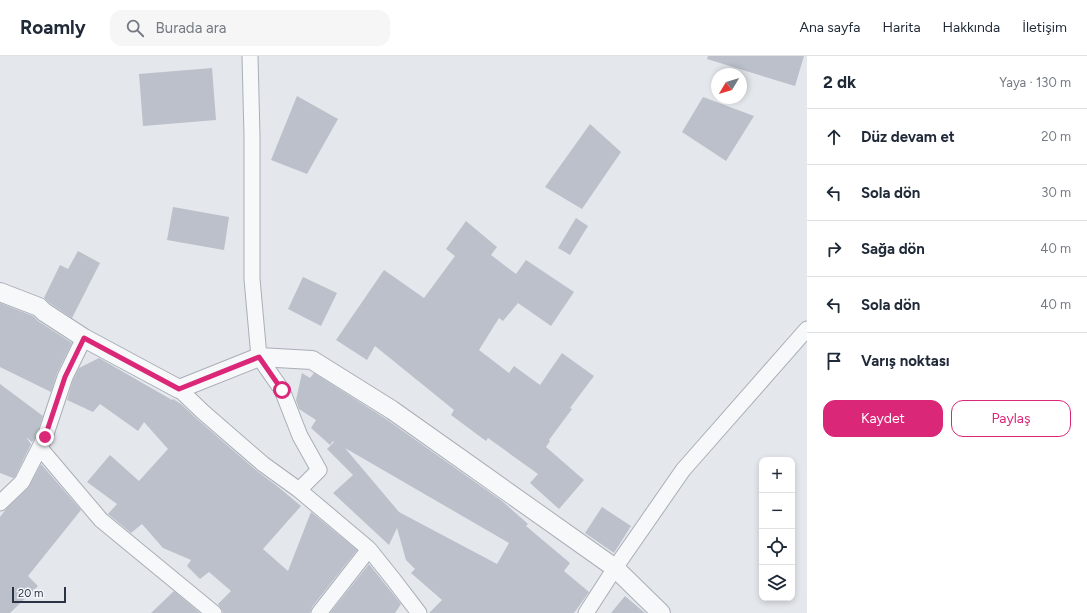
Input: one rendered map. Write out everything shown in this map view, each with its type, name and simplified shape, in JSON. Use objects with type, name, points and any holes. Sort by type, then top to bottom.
[{"type":"street","points":[[250,56],[252,136],[252,279],[259,357],[282,390],[300,436],[319,470],[299,490]]},
{"type":"street","points":[[0,292],[39,307],[44,312],[84,338],[179,389],[263,464],[299,490],[369,549],[394,579],[419,613]]},
{"type":"street","points":[[586,613],[615,568],[683,470],[807,329]]},
{"type":"street","points":[[0,503],[22,482],[40,448],[65,377],[84,338]]},
{"type":"street","points":[[179,389],[259,357],[312,360],[392,410],[615,568],[661,613]]},
{"type":"street","points":[[40,448],[101,520],[214,613]]},
{"type":"street","points":[[319,613],[369,549]]},
{"type":"building","points":[[708,56],[804,56],[795,86],[747,71],[747,68],[736,68],[707,59]]},
{"type":"building","points":[[212,68],[216,120],[143,126],[139,74]]},
{"type":"building","points":[[297,96],[338,119],[307,174],[271,160]]},
{"type":"building","points":[[703,97],[711,100],[711,104],[722,104],[754,116],[726,161],[682,132]]},
{"type":"building","points":[[590,124],[621,152],[582,209],[545,187]]},
{"type":"building","points":[[173,207],[229,217],[224,250],[167,240]]},
{"type":"building","points":[[576,218],[588,226],[570,255],[558,248]]},
{"type":"building","points":[[466,221],[497,247],[491,255],[516,274],[526,260],[574,292],[551,326],[518,303],[503,321],[499,318],[479,350],[509,373],[514,366],[540,385],[562,353],[594,376],[570,408],[572,409],[549,440],[550,441],[546,447],[584,480],[559,509],[530,483],[538,474],[488,438],[486,441],[451,415],[454,410],[375,346],[367,360],[336,340],[384,270],[424,298],[455,256],[446,249]]},
{"type":"building","points":[[78,251],[100,263],[72,318],[44,298],[60,265],[68,269]]},
{"type":"building","points":[[303,277],[337,293],[321,326],[288,309]]},
{"type":"building","points":[[0,303],[33,316],[38,321],[72,343],[57,373],[51,392],[0,367]]},
{"type":"building","points":[[99,358],[181,404],[257,471],[301,506],[263,549],[288,571],[311,512],[357,550],[312,607],[310,613],[223,613],[218,604],[231,591],[209,572],[200,579],[187,566],[191,560],[163,548],[142,524],[131,533],[108,514],[117,504],[87,482],[110,455],[139,481],[168,449],[144,422],[138,431],[100,404],[93,412],[67,400],[73,380],[79,368]]},
{"type":"building","points":[[302,373],[310,378],[314,373],[386,419],[502,501],[528,524],[526,526],[570,563],[564,571],[589,592],[574,613],[429,613],[442,600],[411,573],[415,569],[406,560],[397,528],[389,545],[333,493],[353,475],[327,449],[334,442],[333,441],[330,445],[311,428],[316,420],[299,409],[296,400]],"holes":[[[345,448],[509,543],[497,564],[399,512]]]},
{"type":"building","points":[[0,384],[43,416],[37,434],[32,442],[26,437],[31,444],[15,477],[13,478],[0,473]]},
{"type":"building","points":[[41,464],[81,510],[28,576],[38,586],[10,613],[0,613],[0,517],[6,509],[28,488]]},
{"type":"building","points":[[602,507],[631,526],[614,553],[585,533]]},
{"type":"building","points":[[369,564],[401,604],[395,613],[330,613]]},
{"type":"building","points":[[174,591],[200,613],[151,613]]},
{"type":"building","points":[[625,596],[645,613],[611,613]]},
{"type":"route","points":[[45,437],[65,377],[84,338],[179,389],[259,357],[282,390]]}]
